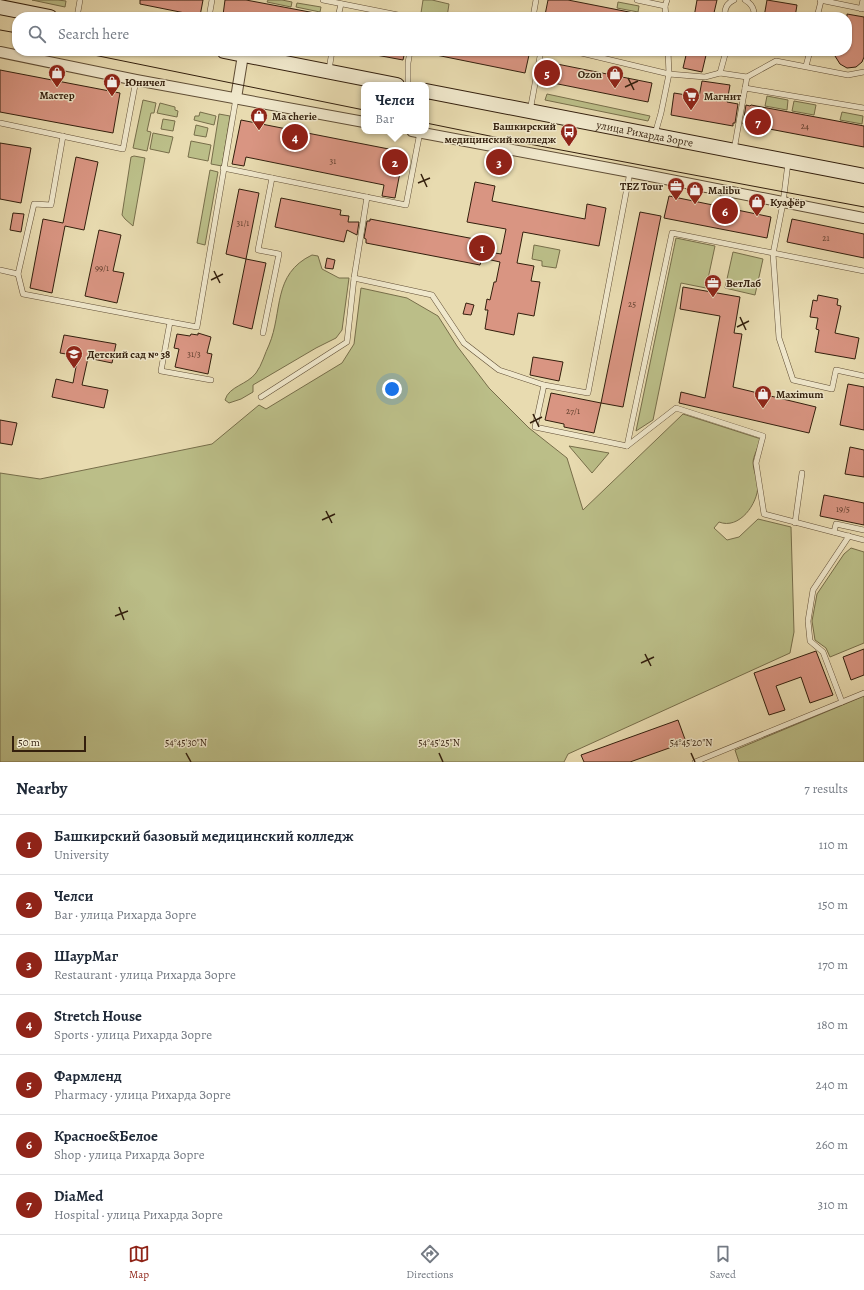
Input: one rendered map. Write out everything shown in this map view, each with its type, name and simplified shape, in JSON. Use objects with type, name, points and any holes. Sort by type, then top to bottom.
[{"type":"main road","points":[[0,7],[25,12]]},
{"type":"main road","points":[[248,56],[381,82]]},
{"type":"main road","name":"улица Рихарда Зорге","points":[[429,91],[864,176]]},
{"type":"street","points":[[0,52],[12,54]]},
{"type":"street","points":[[19,56],[136,80],[361,121]]},
{"type":"street","points":[[236,98],[243,56]]},
{"type":"street","points":[[427,134],[864,218]]},
{"type":"lane","points":[[77,12],[80,0]]},
{"type":"lane","points":[[210,12],[212,0]]},
{"type":"lane","points":[[323,0],[382,12]]},
{"type":"lane","points":[[534,12],[536,0]]},
{"type":"lane","points":[[637,0],[666,3]]},
{"type":"lane","points":[[725,12],[727,5],[734,0]]},
{"type":"lane","points":[[745,0],[752,6],[754,12]]},
{"type":"lane","points":[[819,12],[821,1],[863,9],[863,0]]},
{"type":"lane","points":[[339,12],[340,4]]},
{"type":"lane","points":[[328,72],[331,56]]},
{"type":"lane","points":[[408,82],[409,56]]},
{"type":"lane","points":[[530,111],[540,56]]},
{"type":"lane","points":[[594,56],[669,74],[705,76],[720,73],[747,77],[776,61],[848,75],[864,72]]},
{"type":"lane","points":[[654,135],[661,113],[669,74],[668,56]]},
{"type":"lane","points":[[720,73],[725,56]]},
{"type":"lane","points":[[806,66],[809,56]]},
{"type":"lane","points":[[734,151],[747,77]]},
{"type":"lane","points":[[0,123],[123,149],[136,80]]},
{"type":"lane","points":[[745,88],[864,108]]},
{"type":"lane","points":[[63,136],[51,205],[34,204],[18,274],[23,294],[197,327],[236,98]]},
{"type":"lane","points":[[223,168],[406,205],[416,134]]},
{"type":"lane","points":[[788,162],[783,202],[773,254],[779,338],[793,380],[832,389],[836,370],[864,376]]},
{"type":"lane","points":[[354,278],[432,294],[464,342],[499,370],[544,385],[588,393],[630,172]]},
{"type":"lane","points":[[263,333],[279,254],[258,250],[272,178]]},
{"type":"lane","points":[[261,397],[347,342],[354,278],[367,197]]},
{"type":"lane","points":[[627,446],[672,233],[864,271]]},
{"type":"lane","points":[[0,270],[18,274]]},
{"type":"lane","points":[[170,322],[161,371],[211,380]]},
{"type":"lane","points":[[544,385],[535,427],[627,446],[676,408],[763,436],[756,463],[764,514],[864,540]]},
{"type":"lane","points":[[795,523],[802,473]]},
{"type":"lane","points":[[834,532],[836,524],[864,530]]},
{"type":"lane","points":[[842,702],[823,652],[810,641],[808,621],[813,590],[849,536]]},
{"type":"lane","points":[[695,762],[864,694]]},
{"type":"green space","points":[[32,0],[58,0],[66,1],[65,7]]},
{"type":"green space","points":[[268,0],[292,2],[291,7],[267,2]]},
{"type":"green space","points":[[423,0],[432,0],[449,4],[448,12],[421,12]]},
{"type":"green space","points":[[618,2],[639,6],[638,12],[617,8]]},
{"type":"green space","points":[[297,3],[321,7],[320,12],[296,7]]},
{"type":"green space","points":[[547,94],[650,116],[648,121],[545,100]]},
{"type":"green space","points":[[767,96],[788,100],[787,110],[765,106]]},
{"type":"green space","points":[[143,100],[156,103],[154,113],[151,113],[147,131],[151,132],[147,151],[133,148]]},
{"type":"green space","points":[[794,101],[816,105],[814,115],[792,111]]},
{"type":"green space","points":[[160,103],[175,107],[175,110],[178,111],[177,117],[157,113]]},
{"type":"green space","points":[[200,112],[216,116],[214,125],[194,120],[195,116],[199,116]]},
{"type":"green space","points":[[842,112],[863,116],[862,124],[840,120]]},
{"type":"green space","points":[[219,114],[230,116],[222,166],[211,164]]},
{"type":"green space","points":[[163,119],[175,121],[173,131],[161,129]]},
{"type":"green space","points":[[196,125],[208,128],[206,137],[194,135]]},
{"type":"green space","points":[[153,133],[173,137],[169,153],[150,149]]},
{"type":"green space","points":[[191,141],[211,145],[208,161],[188,157]]},
{"type":"green space","points":[[134,156],[145,158],[133,226],[122,215],[131,157]]},
{"type":"green space","points":[[210,170],[218,172],[205,245],[197,243]]},
{"type":"green space","points":[[676,238],[715,246],[706,288],[681,283],[653,420],[636,431]]},
{"type":"green space","points":[[534,245],[560,250],[556,268],[542,266],[542,261],[532,259]]},
{"type":"green space","points":[[733,252],[763,259],[755,295],[725,288]]},
{"type":"green space","points":[[312,255],[318,256],[322,269],[339,278],[349,278],[342,330],[336,338],[253,385],[253,392],[241,399],[229,403],[225,400],[227,395],[234,388],[252,377],[260,366],[269,345],[281,295],[290,272],[299,263]]},
{"type":"green space","points":[[361,288],[407,298],[438,316],[457,346],[489,388],[529,428],[567,458],[583,510],[683,414],[761,439],[753,460],[758,485],[755,500],[746,514],[740,519],[734,522],[719,522],[714,528],[727,540],[739,537],[758,519],[791,527],[794,632],[790,653],[568,754],[564,762],[0,762],[0,473],[40,479],[212,444],[259,405],[266,409],[342,363],[354,344]]},
{"type":"green space","points":[[569,446],[609,453],[592,473]]},
{"type":"green space","points":[[851,548],[864,552],[864,643],[830,657],[826,648],[815,640],[812,621],[817,594],[844,554]]},
{"type":"green space","points":[[864,696],[864,762],[739,762],[735,750]]},
{"type":"building","points":[[140,0],[203,0],[201,12],[180,12],[140,4]]},
{"type":"building","points":[[225,0],[246,0],[310,12],[223,12]]},
{"type":"building","points":[[548,0],[568,0],[629,12],[546,12]]},
{"type":"building","points":[[697,0],[717,0],[714,12],[695,12]]},
{"type":"building","points":[[767,0],[797,5],[796,12],[765,12]]},
{"type":"building","points":[[852,15],[864,17],[864,57],[862,62],[856,67],[847,68],[840,64],[835,56],[852,56]]},
{"type":"building","points":[[381,56],[404,56],[403,60]]},
{"type":"building","points":[[441,56],[529,56],[525,73]]},
{"type":"building","points":[[686,56],[706,56],[702,72],[683,68]]},
{"type":"building","points":[[547,62],[652,83],[648,102],[543,81]]},
{"type":"building","points":[[0,70],[120,93],[113,133],[0,112]]},
{"type":"building","points":[[702,81],[730,85],[727,102],[738,104],[735,123],[733,123],[733,126],[671,115],[674,93],[699,97]]},
{"type":"building","points":[[746,105],[864,126],[864,147],[743,124]]},
{"type":"building","points":[[241,120],[404,152],[395,198],[382,196],[384,185],[246,157],[244,166],[232,164]]},
{"type":"building","points":[[0,143],[31,148],[21,203],[0,199]]},
{"type":"building","points":[[76,157],[98,162],[84,230],[65,226],[52,293],[30,288],[43,219],[63,223]]},
{"type":"building","points":[[475,182],[495,186],[492,201],[585,219],[587,204],[606,208],[599,246],[523,232],[517,263],[534,266],[531,281],[540,282],[534,316],[518,313],[514,335],[485,329],[488,310],[485,310],[487,299],[490,300],[494,282],[496,282],[500,262],[482,258],[480,265],[366,243],[366,239],[364,238],[367,221],[370,221],[370,219],[485,241],[483,251],[501,254],[506,229],[467,222]]},
{"type":"building","points":[[239,189],[259,193],[246,259],[226,254]]},
{"type":"building","points":[[669,196],[771,217],[767,238],[664,218]]},
{"type":"building","points":[[281,198],[341,210],[340,215],[349,216],[348,222],[359,222],[357,235],[347,230],[344,242],[275,227]]},
{"type":"building","points":[[640,212],[661,216],[623,407],[601,403]]},
{"type":"building","points":[[13,213],[24,214],[21,232],[10,230]]},
{"type":"building","points":[[792,219],[864,234],[864,258],[787,242]]},
{"type":"building","points":[[99,230],[121,235],[113,271],[124,273],[117,303],[85,296]]},
{"type":"building","points":[[327,258],[335,260],[333,269],[325,268]]},
{"type":"building","points":[[246,259],[266,263],[252,329],[233,324]]},
{"type":"building","points":[[683,287],[740,297],[734,333],[742,334],[733,387],[816,407],[809,433],[679,403],[681,392],[705,398],[720,316],[680,309]]},
{"type":"building","points":[[818,295],[838,299],[837,305],[841,306],[835,333],[859,338],[855,359],[815,352],[819,330],[816,329],[818,318],[810,317],[813,300],[817,301]]},
{"type":"building","points":[[466,303],[474,305],[471,315],[463,314]]},
{"type":"building","points":[[198,333],[211,337],[207,353],[212,354],[208,374],[175,367],[179,349],[174,348],[177,334],[190,336],[191,334],[198,335]]},
{"type":"building","points":[[64,335],[116,344],[112,363],[88,358],[82,385],[108,390],[104,408],[52,397],[56,379],[73,383],[78,356],[60,353]]},
{"type":"building","points":[[533,357],[563,362],[559,381],[530,375]]},
{"type":"building","points":[[848,384],[864,387],[864,430],[840,425]]},
{"type":"building","points":[[551,393],[601,403],[594,433],[564,427],[564,424],[545,420]]},
{"type":"building","points":[[0,420],[17,423],[12,445],[0,443]]},
{"type":"building","points":[[850,447],[864,450],[864,477],[845,474]]},
{"type":"building","points":[[824,495],[864,503],[864,525],[820,516]]},
{"type":"building","points":[[864,649],[864,675],[851,680],[843,657]]},
{"type":"building","points":[[816,651],[833,695],[810,703],[801,677],[776,686],[785,710],[769,715],[754,673]]},
{"type":"building","points":[[678,720],[686,742],[630,762],[584,762],[581,755]]},
{"type":"tram line","points":[[0,30],[12,32]]},
{"type":"tram line","points":[[99,56],[361,109]]},
{"type":"tram line","points":[[429,124],[864,207]]},
{"type":"place","name":"Фармленд","points":[[547,73]]},
{"type":"place","name":"Мастер","points":[[57,88]]},
{"type":"place","name":"Ozon","points":[[615,89]]},
{"type":"place","name":"Юничел","points":[[112,97]]},
{"type":"place","name":"Магнит","points":[[691,111]]},
{"type":"place","name":"DiaMed","points":[[758,122]]},
{"type":"place","name":"Ma cherie","points":[[259,131]]},
{"type":"place","name":"Stretch House","points":[[295,137]]},
{"type":"place","name":"Башкирский медицинский колледж","points":[[569,147]]},
{"type":"place","name":"Челси","points":[[395,162]]},
{"type":"place","name":"ШаурМаг","points":[[499,162]]},
{"type":"place","name":"TEZ Tour","points":[[676,201]]},
{"type":"place","name":"Malibu","points":[[695,205]]},
{"type":"place","name":"Красное&Белое","points":[[725,211]]},
{"type":"place","name":"Куафёр","points":[[757,217]]},
{"type":"place","name":"Башкирский базовый медицинский колледж","points":[[482,248]]},
{"type":"place","name":"ВетЛаб","points":[[713,298]]},
{"type":"place","name":"Детский сад № 38","points":[[74,369]]},
{"type":"place","name":"Maximum","points":[[763,409]]}]
